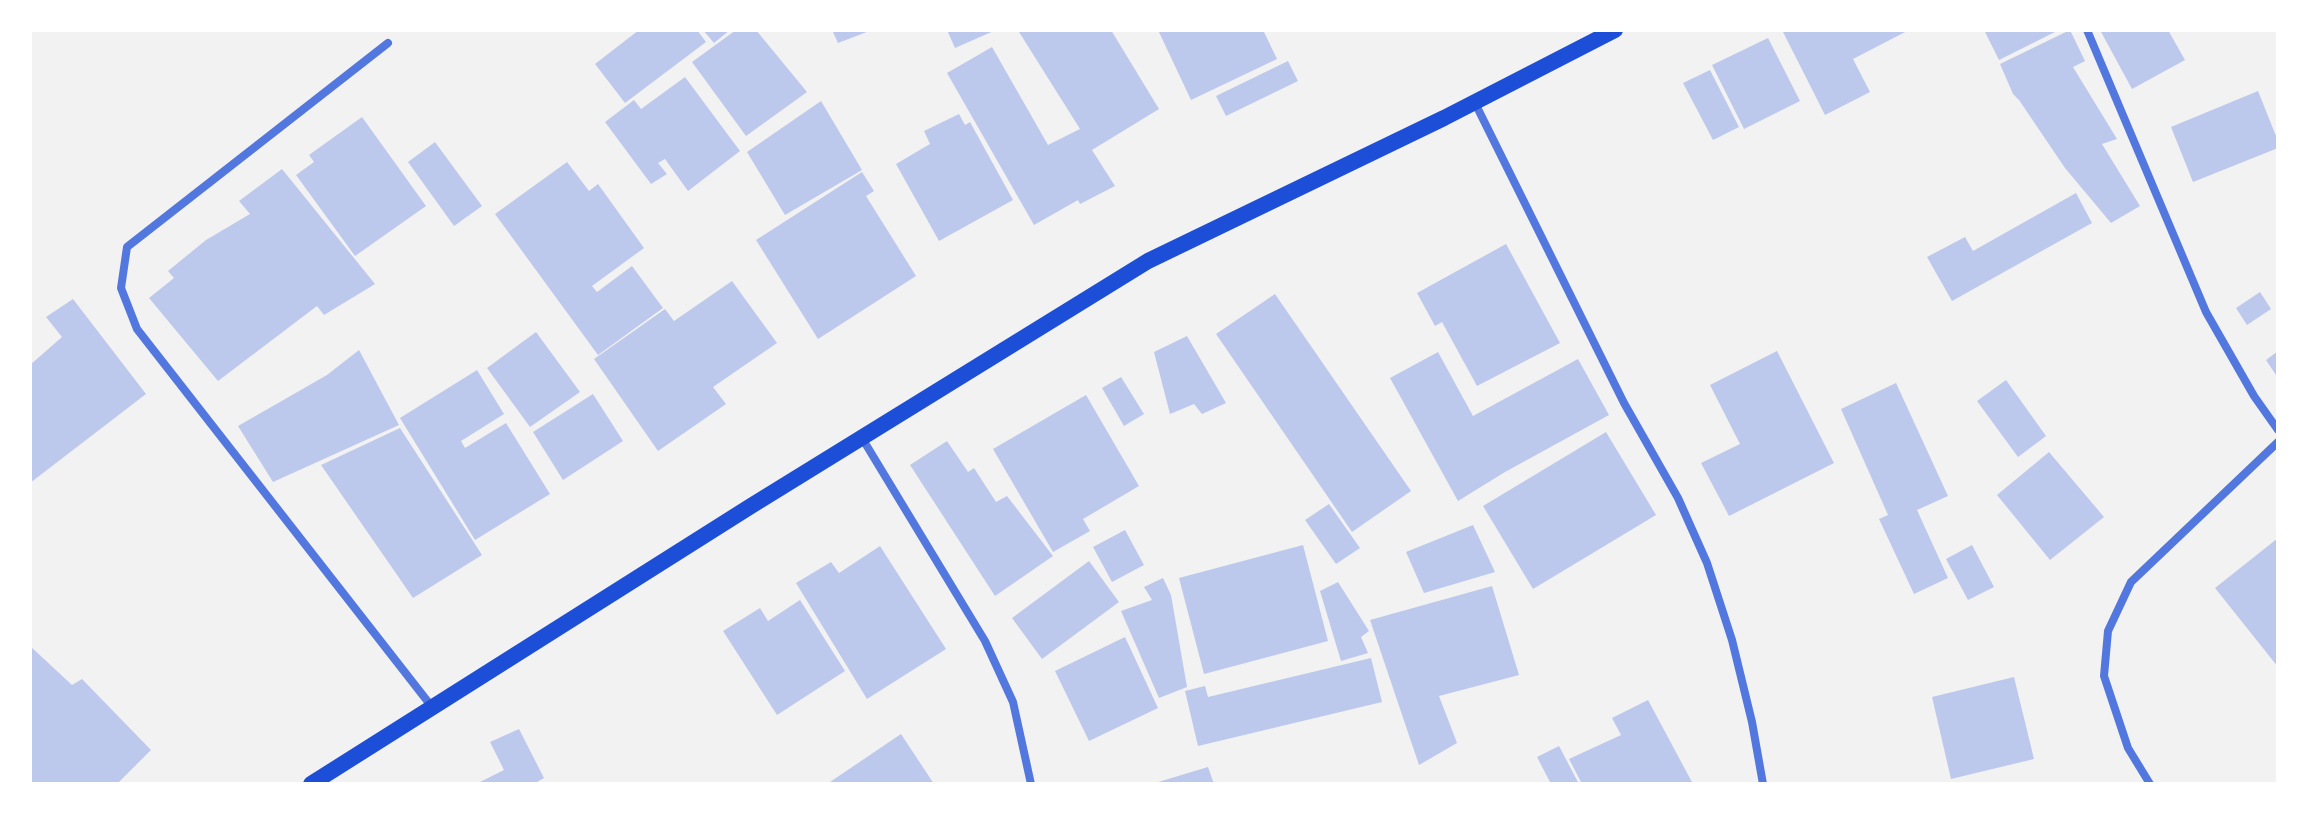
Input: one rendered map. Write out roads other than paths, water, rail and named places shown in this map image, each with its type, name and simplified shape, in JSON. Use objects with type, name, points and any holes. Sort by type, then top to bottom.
[{"type":"main road","points":[[311,784],[1148,261],[1615,30]]},
{"type":"street","points":[[2087,30],[2206,312],[2254,396],[2278,430]]},
{"type":"street","points":[[388,43],[127,247],[121,288],[137,329],[432,707]]},
{"type":"street","points":[[1474,102],[1617,389],[1678,498],[1707,563],[1732,640],[1763,784]]},
{"type":"street","points":[[862,437],[985,641],[1013,702],[1031,784]]},
{"type":"street","points":[[2150,784],[2128,748],[2104,676],[2108,631],[2131,582],[2278,442]]}]
